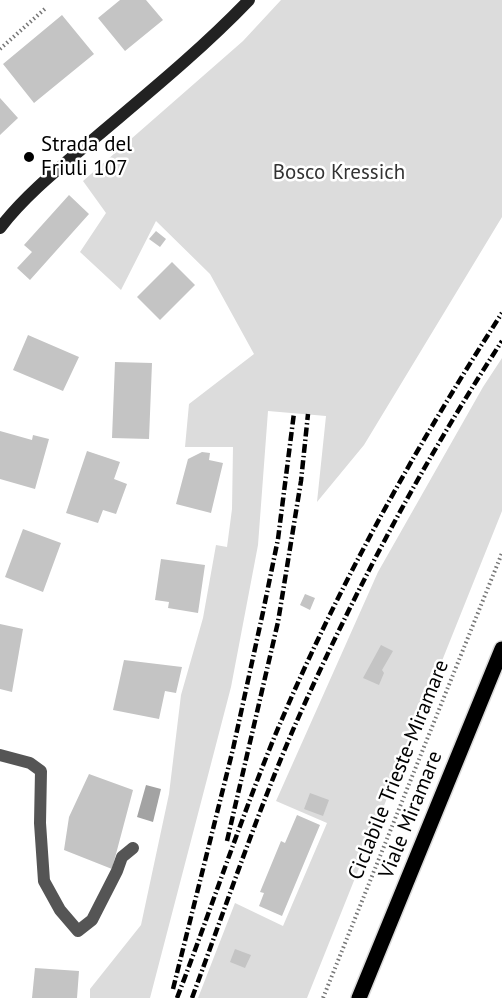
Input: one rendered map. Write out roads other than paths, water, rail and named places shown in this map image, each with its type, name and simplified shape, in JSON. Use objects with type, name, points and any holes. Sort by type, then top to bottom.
[{"type":"main road","points":[[0,228],[36,187],[178,67],[249,0]]},
{"type":"main road","name":"Viale Miramare","points":[[359,998],[502,649]]},
{"type":"street","points":[[0,755],[30,763],[41,771],[40,823],[44,881],[60,910],[78,931],[92,920],[117,872],[122,857],[133,848]]},
{"type":"railway","points":[[177,998],[261,770],[298,682],[379,520],[438,415],[502,313]]},
{"type":"railway","points":[[192,998],[268,791],[296,723],[342,624],[418,480],[502,341]]},
{"type":"railway","points":[[173,989],[233,749],[263,612],[278,539],[294,413]]},
{"type":"railway","points":[[227,841],[278,622],[301,481],[308,414]]},
{"type":"place","name":"Strada del Friuli 107","points":[[29,157]]},
{"type":"park label","name":"Bosco Kressich","points":[[339,173]]}]
